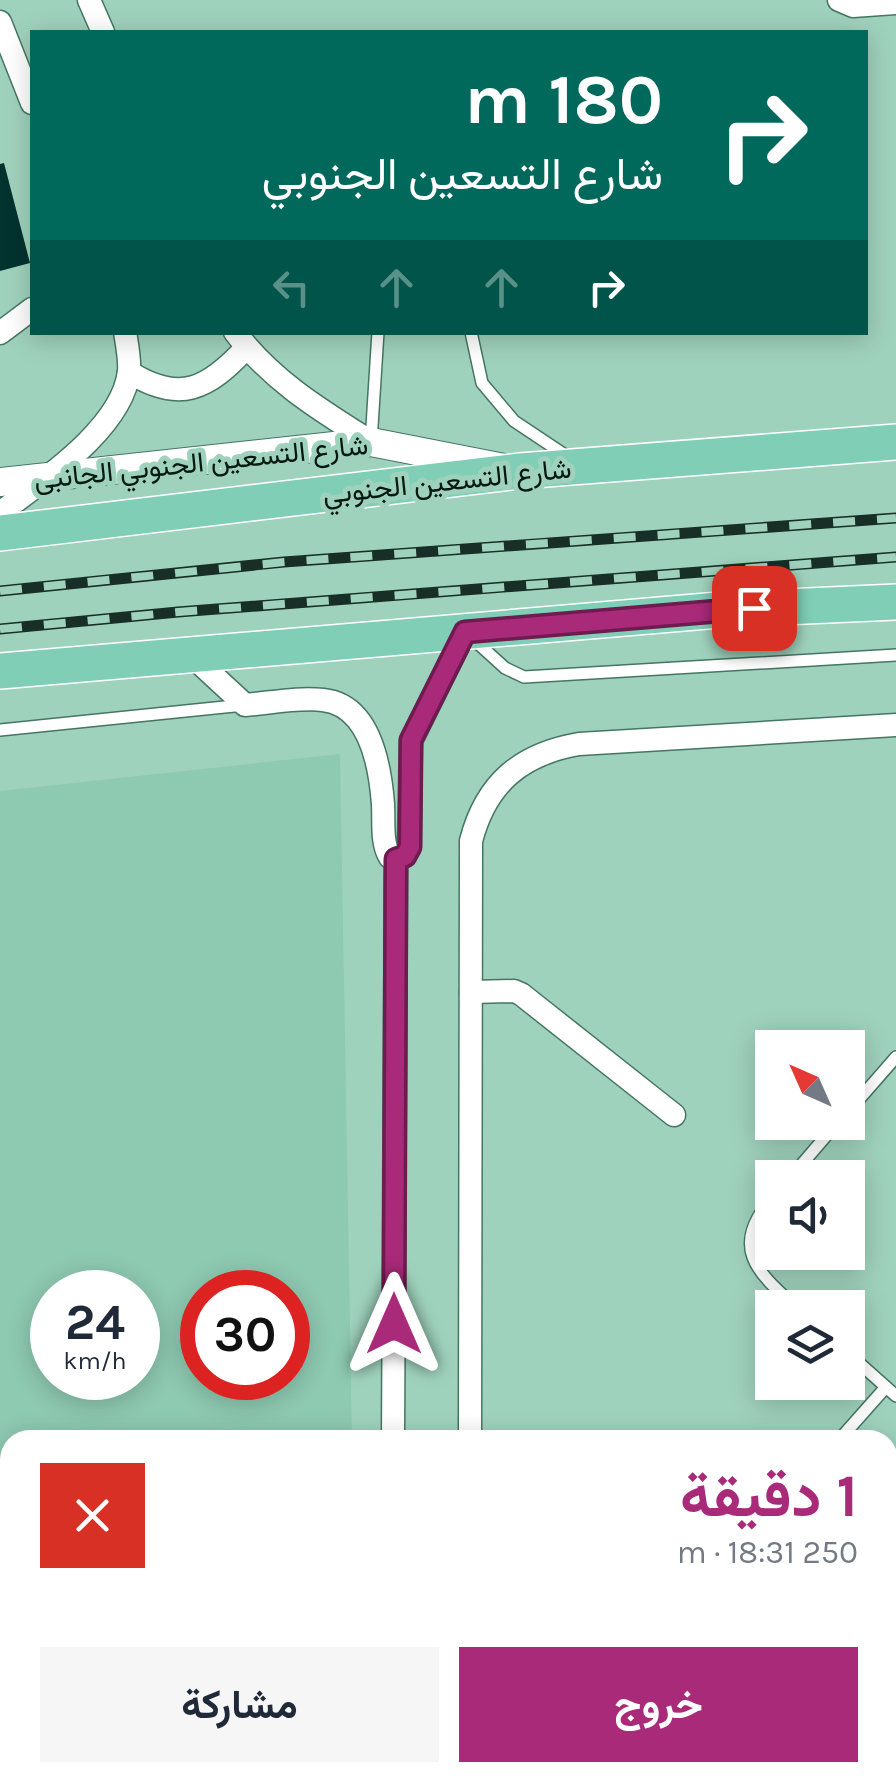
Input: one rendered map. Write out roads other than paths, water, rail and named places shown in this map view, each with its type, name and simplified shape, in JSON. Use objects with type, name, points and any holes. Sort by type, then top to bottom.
[{"type":"main road","name":"شارع التسعين الجنوبي","points":[[0,533],[520,471],[896,442]]},
{"type":"main road","points":[[0,671],[719,610],[896,602]]},
{"type":"street","points":[[90,0],[102,30]]},
{"type":"street","points":[[839,0],[854,6],[896,3]]},
{"type":"street","points":[[0,22],[30,98]]},
{"type":"street","points":[[0,333],[30,310]]},
{"type":"street","points":[[0,513],[103,425],[120,399],[129,372],[125,335]]},
{"type":"street","points":[[129,372],[152,386],[178,390],[204,385],[226,369],[241,340],[302,399],[372,442]]},
{"type":"street","name":"شارع التسعين الجنوبي الجانبى","points":[[0,482],[372,442],[520,471]]},
{"type":"street","points":[[192,655],[245,705],[321,699],[343,704],[357,715],[373,748],[382,788],[386,848],[390,857],[396,859],[405,856],[410,847],[411,740],[465,632]]},
{"type":"street","points":[[470,1430],[471,841],[477,818],[490,794],[531,757],[579,744],[896,725]]},
{"type":"street","points":[[393,1430],[396,859]]},
{"type":"street","points":[[470,992],[521,994],[674,1114]]},
{"type":"lane","points":[[372,442],[378,335]]},
{"type":"lane","points":[[472,335],[482,382],[514,421],[584,466]]},
{"type":"lane","points":[[465,632],[505,668],[524,676],[896,656]]},
{"type":"lane","points":[[0,730],[245,705]]},
{"type":"lane","points":[[865,1093],[896,1057]]},
{"type":"lane","points":[[805,1160],[823,1140]]},
{"type":"lane","points":[[755,1224],[750,1247],[755,1266]]},
{"type":"lane","points":[[758,1270],[776,1290]]},
{"type":"lane","points":[[850,1430],[891,1391],[865,1367]]},
{"type":"railway","points":[[0,591],[284,562],[896,518]]},
{"type":"railway","points":[[0,629],[896,557]]}]
